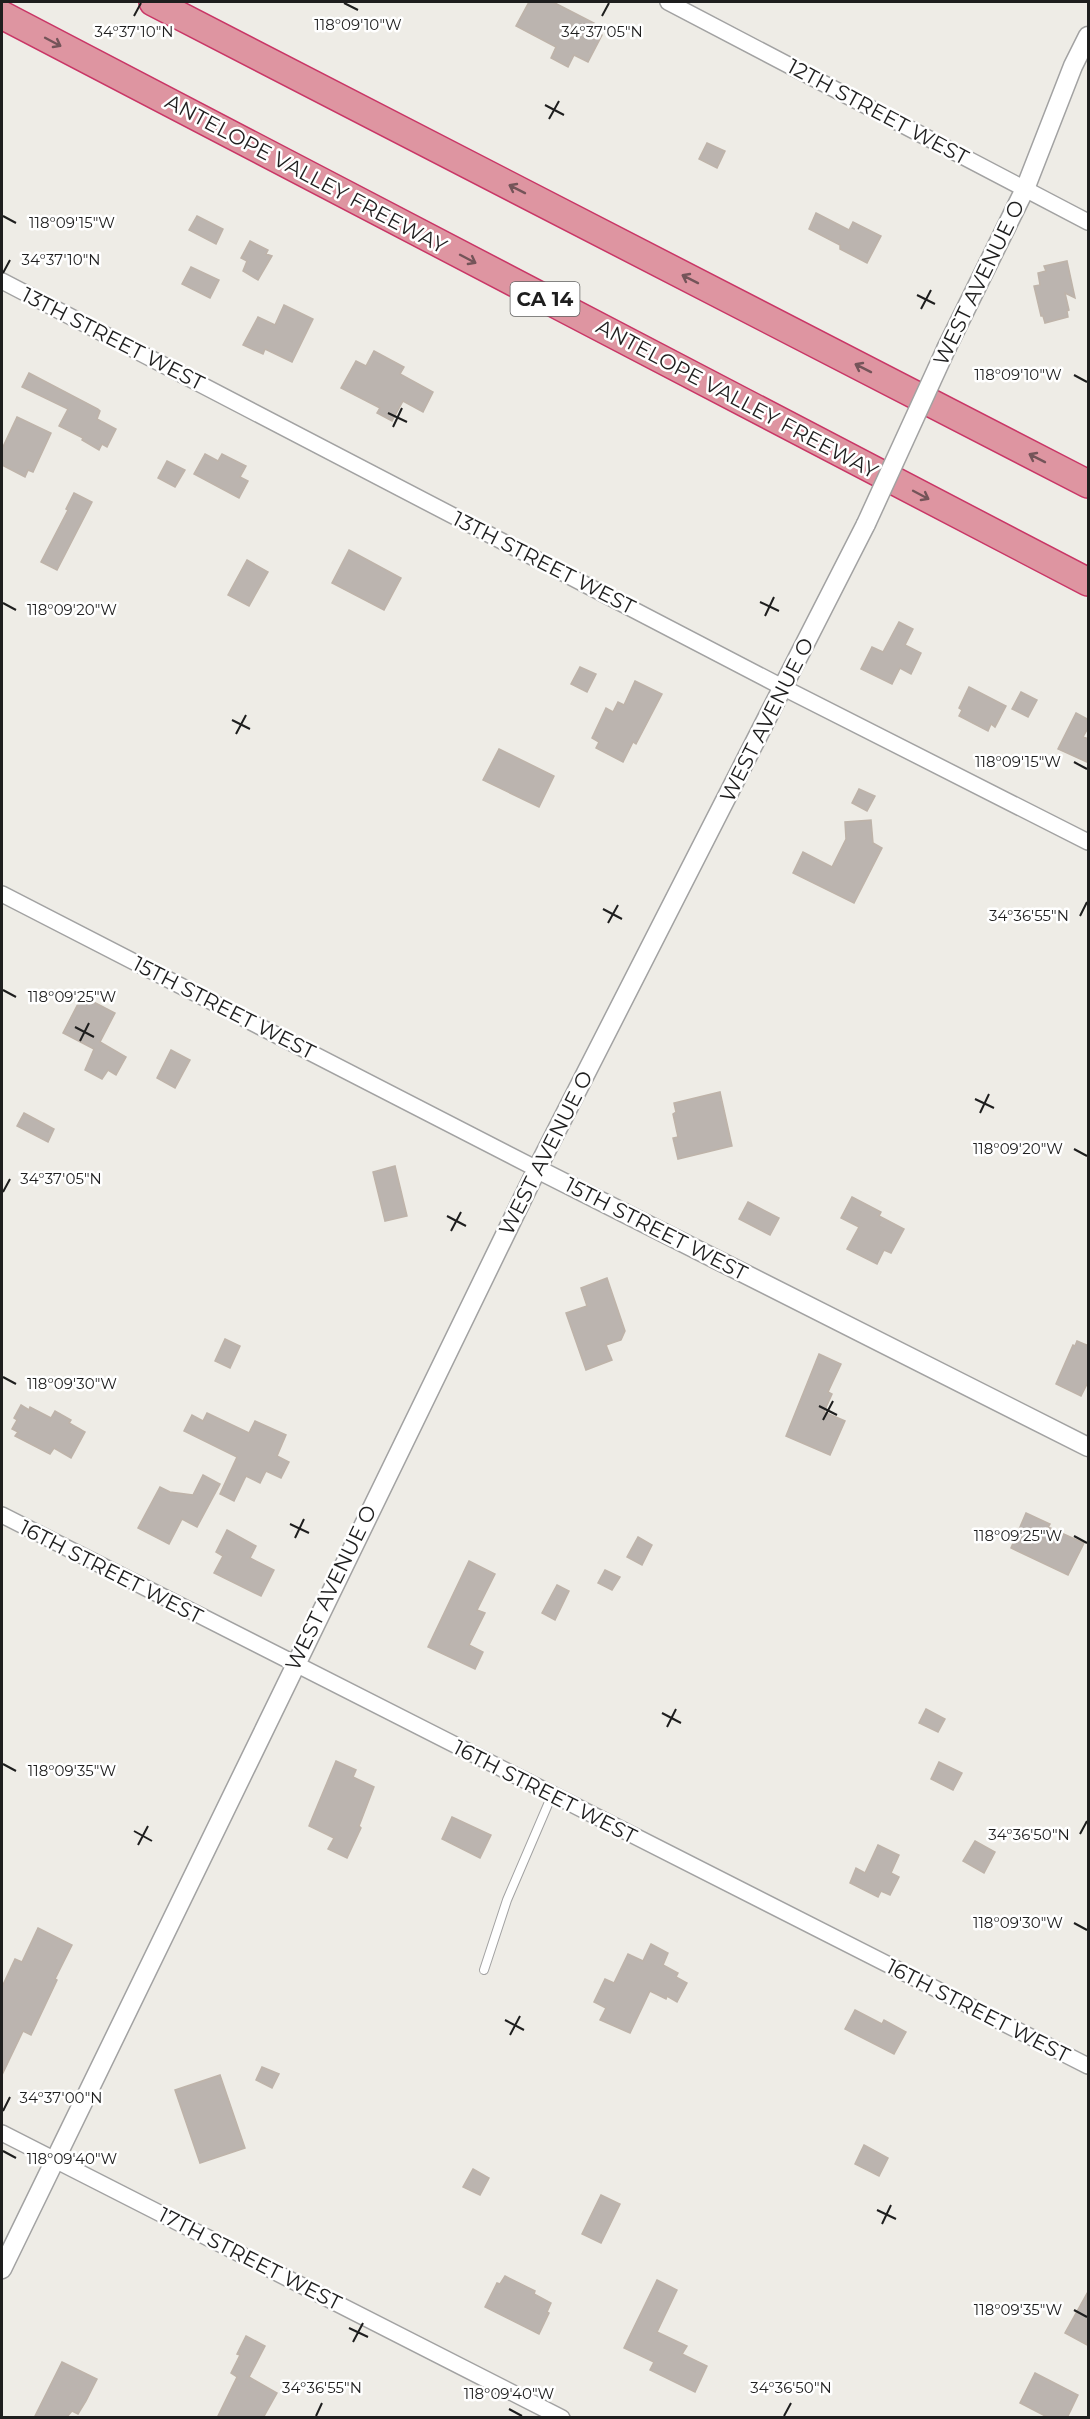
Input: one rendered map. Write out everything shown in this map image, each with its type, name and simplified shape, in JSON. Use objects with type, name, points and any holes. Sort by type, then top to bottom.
[{"type":"highway","points":[[153,2],[1089,484]]},
{"type":"highway","name":"ANTELOPE VALLEY FREEWAY","points":[[2,15],[1089,582]]},
{"type":"street","name":"12TH STREET WEST","points":[[668,2],[1089,222]]},
{"type":"street","name":"WEST AVENUE O","points":[[2,2269],[537,1169],[866,524],[947,348],[1025,189],[1073,66],[1089,36]]},
{"type":"street","name":"13TH STREET WEST","points":[[2,281],[784,688],[1089,842]]},
{"type":"street","name":"15TH STREET WEST","points":[[2,894],[537,1169],[1089,1447]]},
{"type":"street","name":"16TH STREET WEST","points":[[2,1515],[552,1796],[1089,2066]]},
{"type":"street","name":"17TH STREET WEST","points":[[2,2133],[562,2418]]},
{"type":"lane","points":[[484,1970],[507,1900],[552,1796]]},
{"type":"building","points":[[529,2],[553,2],[594,23],[591,29],[602,35],[588,62],[574,55],[568,67],[551,58],[556,47],[516,26]]},
{"type":"building","points":[[707,143],[725,151],[717,168],[699,159]]},
{"type":"building","points":[[816,213],[849,230],[853,222],[881,236],[867,263],[840,249],[840,245],[809,229]]},
{"type":"building","points":[[197,216],[223,229],[216,244],[189,230]]},
{"type":"building","points":[[250,241],[268,250],[266,254],[272,256],[258,280],[243,271],[247,261],[241,258]]},
{"type":"building","points":[[1067,261],[1075,298],[1065,293],[1069,310],[1067,311],[1068,317],[1045,323],[1041,316],[1034,286],[1040,285],[1038,273],[1046,271],[1044,266]]},
{"type":"building","points":[[191,267],[219,280],[210,298],[182,284]]},
{"type":"building","points":[[284,305],[313,319],[292,362],[265,349],[263,354],[243,345],[258,317],[275,325]]},
{"type":"building","points":[[374,351],[404,367],[400,374],[433,392],[423,412],[403,401],[392,421],[377,413],[380,408],[341,388],[356,361],[366,366]]},
{"type":"building","points":[[29,373],[98,409],[100,411],[97,419],[116,429],[107,447],[102,444],[99,450],[82,440],[83,438],[59,426],[68,409],[22,387]]},
{"type":"building","points":[[17,417],[51,433],[33,472],[28,470],[25,477],[2,465],[2,449]]},
{"type":"building","points":[[205,454],[218,461],[222,454],[246,466],[240,477],[248,481],[239,498],[194,474]]},
{"type":"building","points":[[167,461],[185,470],[175,487],[158,478]]},
{"type":"building","points":[[74,493],[92,502],[57,570],[41,562],[68,510],[66,509]]},
{"type":"building","points":[[349,550],[401,578],[384,610],[332,583]]},
{"type":"building","points":[[247,560],[268,572],[249,606],[228,595]]},
{"type":"building","points":[[899,622],[913,629],[905,645],[921,653],[911,674],[900,668],[892,684],[861,669],[872,647],[883,652]]},
{"type":"building","points":[[580,667],[596,674],[587,692],[571,684]]},
{"type":"building","points":[[635,681],[662,694],[636,744],[633,742],[623,762],[596,748],[599,742],[592,738],[606,708],[613,712],[618,702],[624,705]]},
{"type":"building","points":[[969,687],[1006,706],[995,727],[991,724],[988,731],[959,716],[962,710],[959,708]]},
{"type":"building","points":[[1021,692],[1037,700],[1028,717],[1012,709]]},
{"type":"building","points":[[1076,713],[1089,720],[1089,726],[1083,737],[1089,739],[1089,763],[1058,749]]},
{"type":"building","points":[[499,749],[554,776],[539,807],[483,780]]},
{"type":"building","points":[[859,789],[875,796],[867,811],[852,803]]},
{"type":"building","points":[[871,820],[873,843],[882,848],[854,903],[793,873],[803,852],[832,867],[846,839],[845,822]]},
{"type":"building","points":[[82,996],[115,1013],[100,1042],[126,1057],[116,1075],[108,1070],[102,1079],[85,1070],[94,1049],[63,1033]]},
{"type":"building","points":[[171,1050],[190,1060],[175,1088],[157,1078]]},
{"type":"building","points":[[720,1092],[732,1146],[678,1159],[673,1138],[678,1137],[673,1114],[676,1112],[674,1103]]},
{"type":"building","points":[[24,1113],[54,1129],[48,1142],[17,1126]]},
{"type":"building","points":[[395,1166],[407,1216],[385,1221],[373,1172]]},
{"type":"building","points":[[852,1197],[881,1212],[879,1216],[904,1229],[891,1253],[884,1250],[877,1264],[847,1249],[859,1227],[841,1218]]},
{"type":"building","points":[[748,1202],[779,1218],[770,1235],[739,1219]]},
{"type":"building","points":[[607,1278],[625,1331],[621,1340],[606,1345],[612,1360],[586,1370],[566,1313],[587,1306],[581,1288]]},
{"type":"building","points":[[225,1339],[240,1346],[230,1368],[215,1361]]},
{"type":"building","points":[[1077,1341],[1089,1346],[1089,1380],[1081,1396],[1056,1384],[1073,1345],[1075,1346]]},
{"type":"building","points":[[819,1354],[841,1364],[828,1392],[832,1394],[824,1412],[845,1421],[830,1455],[786,1436]]},
{"type":"building","points":[[21,1405],[51,1418],[55,1411],[71,1420],[69,1423],[85,1432],[71,1458],[54,1448],[50,1454],[15,1436],[18,1432],[12,1429],[17,1420],[14,1418]]},
{"type":"building","points":[[207,1413],[249,1433],[255,1421],[286,1435],[277,1456],[289,1462],[281,1478],[266,1471],[260,1483],[246,1476],[234,1501],[220,1494],[237,1457],[184,1431],[192,1415],[203,1421]]},
{"type":"building","points":[[203,1475],[220,1484],[197,1527],[182,1519],[169,1544],[138,1528],[160,1487],[170,1492],[193,1495]]},
{"type":"building","points":[[1026,1513],[1050,1524],[1048,1527],[1084,1543],[1068,1575],[1011,1548]]},
{"type":"building","points":[[227,1530],[256,1546],[250,1558],[274,1570],[261,1596],[214,1573],[223,1556],[216,1552]]},
{"type":"building","points":[[638,1537],[652,1545],[642,1565],[627,1557]]},
{"type":"building","points":[[469,1561],[495,1574],[477,1610],[485,1613],[469,1645],[483,1652],[475,1669],[428,1647]]},
{"type":"building","points":[[605,1570],[620,1577],[612,1590],[598,1583]]},
{"type":"building","points":[[557,1585],[569,1591],[555,1620],[542,1613]]},
{"type":"building","points":[[926,1709],[945,1719],[938,1732],[919,1723]]},
{"type":"building","points":[[336,1761],[356,1770],[353,1777],[374,1787],[359,1826],[361,1828],[347,1858],[328,1849],[334,1838],[309,1826]]},
{"type":"building","points":[[939,1762],[962,1773],[953,1790],[931,1779]]},
{"type":"building","points":[[452,1817],[491,1835],[480,1858],[442,1839]]},
{"type":"building","points":[[975,1841],[995,1852],[984,1873],[963,1861]]},
{"type":"building","points":[[878,1845],[899,1855],[891,1873],[899,1877],[890,1895],[881,1891],[878,1897],[850,1883],[856,1868],[865,1873]]},
{"type":"building","points":[[38,1928],[72,1945],[31,2035],[23,2031],[2,2075],[2,1987],[15,1959],[22,1962]]},
{"type":"building","points":[[651,1944],[668,1953],[663,1965],[678,1973],[676,1977],[687,1983],[677,2002],[650,1991],[630,2033],[600,2020],[606,2008],[594,2002],[605,1979],[614,1983],[628,1954],[643,1961]]},
{"type":"building","points":[[855,2010],[882,2024],[884,2020],[906,2032],[894,2054],[845,2029]]},
{"type":"building","points":[[262,2067],[279,2074],[272,2088],[256,2080]]},
{"type":"building","points":[[220,2075],[245,2148],[200,2163],[175,2090]]},
{"type":"building","points":[[864,2145],[888,2158],[879,2176],[855,2164]]},
{"type":"building","points":[[473,2169],[489,2178],[480,2195],[463,2187]]},
{"type":"building","points":[[601,2195],[620,2204],[601,2243],[582,2234]]},
{"type":"building","points":[[505,2276],[535,2291],[534,2294],[551,2303],[539,2334],[485,2307],[497,2283],[500,2284]]},
{"type":"building","points":[[657,2280],[677,2290],[657,2332],[687,2346],[682,2354],[707,2366],[695,2392],[650,2370],[654,2362],[624,2348]]},
{"type":"building","points":[[1089,2290],[1089,2346],[1065,2333]]},
{"type":"building","points":[[246,2336],[265,2346],[249,2377],[277,2393],[263,2418],[217,2418],[237,2377],[231,2373]]},
{"type":"building","points":[[62,2362],[97,2379],[78,2414],[72,2411],[66,2418],[34,2418]]},
{"type":"building","points":[[1035,2373],[1078,2395],[1067,2418],[1049,2418],[1020,2403]]}]
